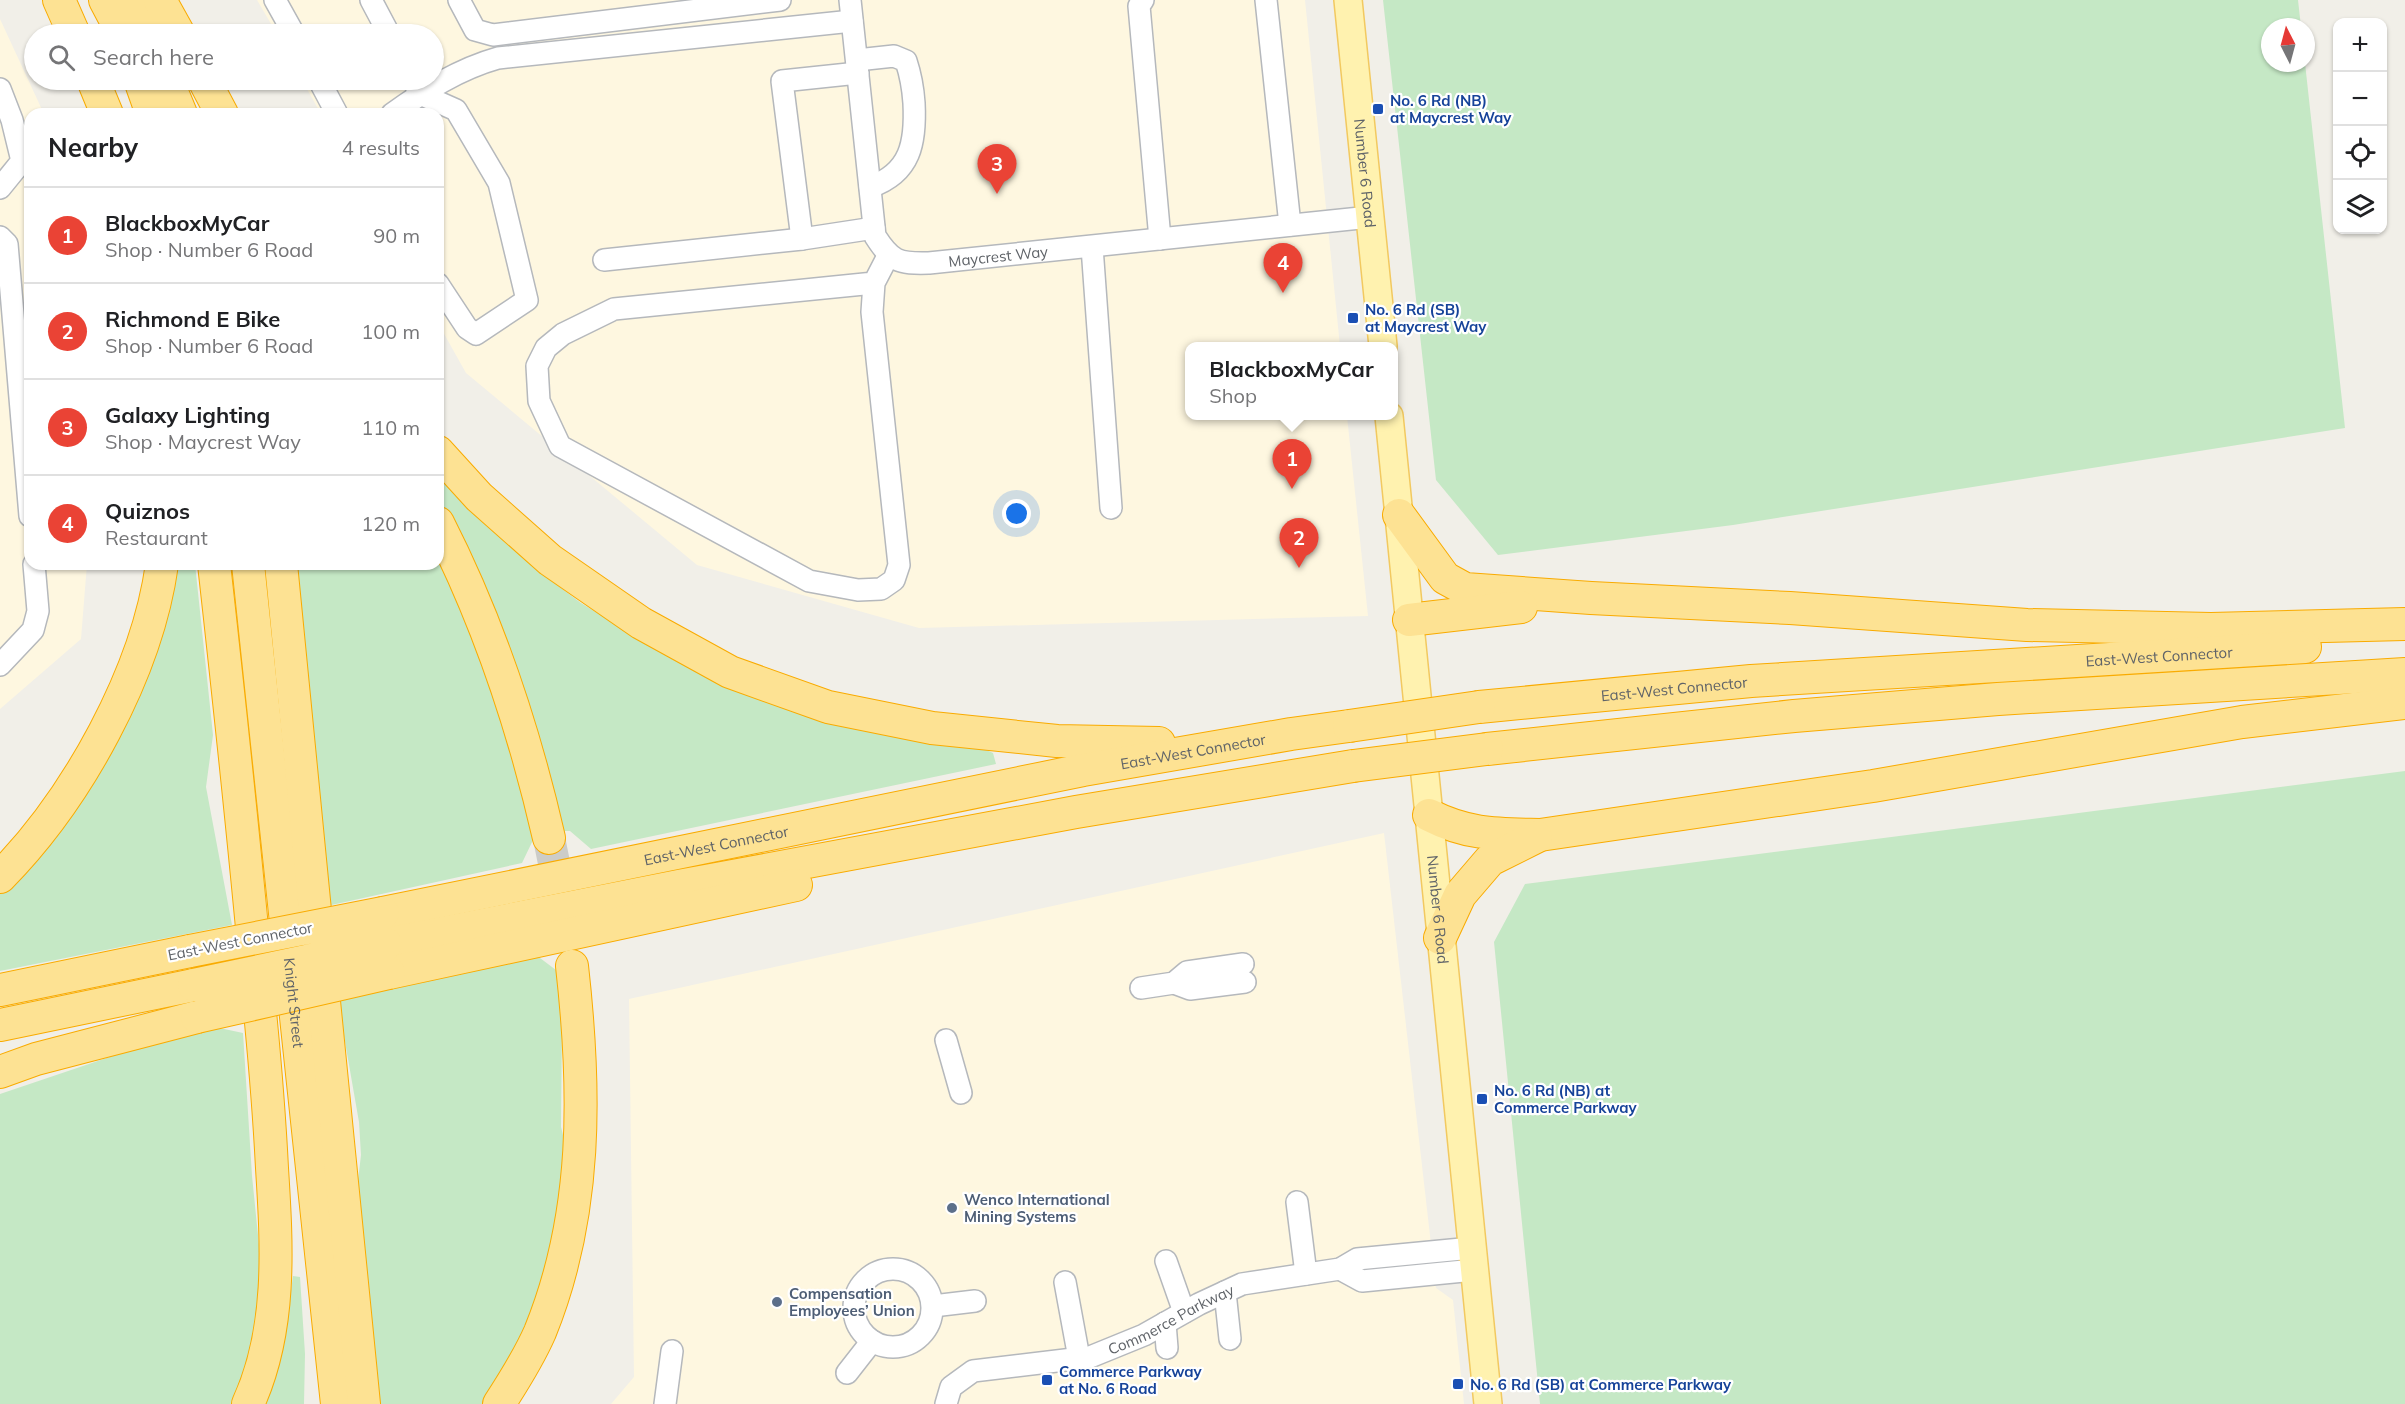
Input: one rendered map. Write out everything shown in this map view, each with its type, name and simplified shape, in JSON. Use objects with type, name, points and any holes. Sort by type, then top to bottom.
[{"type":"highway","points":[[59,0],[70,24]]},
{"type":"highway","points":[[105,0],[118,24]]},
{"type":"highway","points":[[132,0],[143,24]]},
{"type":"highway","points":[[160,0],[173,24]]},
{"type":"highway","points":[[97,90],[105,108]]},
{"type":"highway","points":[[144,90],[150,108]]},
{"type":"highway","points":[[170,90],[178,108]]},
{"type":"highway","points":[[209,90],[219,108]]},
{"type":"highway","points":[[444,459],[479,497],[550,561],[641,623],[730,672],[828,707],[932,728],[1057,741],[1165,743],[1291,734]]},
{"type":"highway","points":[[1399,515],[1445,578],[1465,589],[1790,608],[2027,625],[2211,629],[2405,624]]},
{"type":"highway","points":[[444,535],[459,565],[500,667],[537,784],[549,837]]},
{"type":"highway","points":[[0,877],[48,820],[115,714],[139,654],[160,570]]},
{"type":"highway","points":[[215,570],[243,821],[268,1096],[276,1230],[275,1292],[267,1351],[248,1404]]},
{"type":"highway","name":"Knight Street","points":[[249,570],[337,1404]]},
{"type":"highway","name":"Knight Street","points":[[282,570],[313,880],[327,1049],[364,1404]]},
{"type":"highway","points":[[1409,620],[1591,598]]},
{"type":"highway","name":"East-West Connector","points":[[0,990],[1083,770],[1291,734],[1479,707],[1751,681],[2405,642]]},
{"type":"highway","points":[[0,1025],[194,986],[388,959],[901,863],[1076,812],[1353,766],[1794,716],[1964,702],[2405,674]]},
{"type":"highway","points":[[1429,815],[1453,827],[1487,834],[1540,835],[1873,786],[2242,722],[2405,703]]},
{"type":"highway","points":[[1440,938],[1460,895],[1490,860],[1540,835]]},
{"type":"highway","points":[[0,1072],[36,1059],[197,1017],[388,959]]},
{"type":"highway","points":[[499,1404],[539,1334],[559,1275],[578,1186],[579,1032],[572,966]]},
{"type":"main road","name":"Number 6 Road","points":[[1348,0],[1383,342]]},
{"type":"main road","name":"Number 6 Road","points":[[1389,420],[1488,1404]]},
{"type":"street","points":[[275,0],[288,24]]},
{"type":"street","points":[[371,0],[384,24]]},
{"type":"street","points":[[459,0],[475,30],[493,35],[780,0]]},
{"type":"street","points":[[850,0],[875,236],[888,256],[874,283],[872,312],[898,566],[894,580],[881,589],[858,590],[809,581],[560,446],[539,401],[537,366],[546,348],[563,334],[614,309],[874,283]]},
{"type":"street","points":[[1143,0],[1139,6],[1160,239]]},
{"type":"street","points":[[1266,0],[1290,225]]},
{"type":"street","points":[[444,76],[498,58],[852,21]]},
{"type":"street","points":[[802,239],[782,81],[857,67],[894,56],[906,61],[912,77],[915,128],[913,147],[899,170],[881,183],[870,187]]},
{"type":"street","points":[[0,89],[12,120],[22,161],[0,188]]},
{"type":"street","points":[[324,90],[334,108]]},
{"type":"street","points":[[397,108],[413,90]]},
{"type":"street","points":[[421,90],[456,111],[499,183],[528,300],[476,334],[467,328],[444,293]]},
{"type":"street","name":"Maycrest Way","points":[[888,256],[911,264],[928,263],[1370,217]]},
{"type":"street","points":[[604,260],[802,239],[874,228]]},
{"type":"street","points":[[0,237],[8,244],[24,442]]},
{"type":"street","points":[[1092,247],[1111,508]]},
{"type":"street","points":[[0,665],[33,630],[38,611],[35,570]]},
{"type":"street","points":[[1141,988],[1174,983],[1187,972],[1244,973]]},
{"type":"street","points":[[946,1040],[961,1093]]},
{"type":"street","points":[[1297,1202],[1306,1274]]},
{"type":"street","name":"Commerce Parkway","points":[[946,1404],[951,1387],[973,1371],[1090,1357],[1114,1348],[1242,1284],[1340,1269],[1362,1281],[1473,1259]]},
{"type":"street","points":[[1166,1261],[1185,1312]]},
{"type":"street","points":[[886,1269],[900,1269],[912,1273],[926,1287],[933,1306],[926,1329],[918,1338],[896,1347],[883,1346],[872,1341],[862,1332],[856,1320],[854,1307],[860,1288],[874,1274],[886,1269]]},
{"type":"street","points":[[1065,1282],[1079,1358]]},
{"type":"street","points":[[1225,1292],[1230,1339]]},
{"type":"street","points":[[933,1306],[975,1301]]},
{"type":"street","points":[[1165,1323],[1167,1348]]},
{"type":"street","points":[[847,1373],[872,1341]]},
{"type":"street","points":[[664,1404],[672,1351]]},
{"type":"shaded area","points":[[257,0],[1305,0],[1340,342],[1185,342],[1185,420],[1347,420],[1368,616],[919,628],[697,565],[466,373],[444,334],[444,108],[318,108],[308,90],[444,90],[444,24],[271,24]]},
{"type":"shaded area","points":[[0,19],[24,71],[24,90],[33,90],[41,108],[24,108],[24,570],[87,570],[81,639],[0,709]]},
{"type":"shaded area","points":[[1384,833],[1436,1288],[1453,1300],[1464,1404],[611,1404],[634,1377],[629,999]]},
{"type":"green space","points":[[1383,0],[2298,0],[2300,18],[2261,18],[2261,72],[2306,72],[2345,428],[1733,525],[1498,555],[1436,480]]},
{"type":"green space","points":[[444,480],[533,567],[581,603],[633,635],[982,748],[993,753],[996,764],[591,849],[570,831],[560,831],[456,530],[444,507]]},
{"type":"green space","points":[[444,564],[490,672],[534,838],[522,863],[327,906],[291,570],[444,570]]},
{"type":"green space","points":[[173,570],[196,570],[213,735],[206,787],[232,925],[0,971],[0,887],[15,874]]},
{"type":"green space","points":[[2405,771],[2405,1404],[1540,1404],[1494,942],[1525,884]]},
{"type":"green space","points":[[536,955],[556,970],[560,970],[561,1127],[567,1151],[552,1254],[530,1320],[484,1404],[378,1404],[356,1197],[361,1155],[359,1122],[337,996]]},
{"type":"green space","points":[[210,1026],[243,1033],[252,1176],[263,1284],[260,1313],[242,1380],[231,1404],[0,1404],[0,1094],[157,1041]]},
{"type":"green space","points":[[293,1276],[300,1277],[305,1354],[304,1404],[261,1404],[287,1320]]},
{"type":"tunnel","points":[[549,838],[562,903]]},
{"type":"place","name":"No. 6 Rd (NB) at Maycrest Way","points":[[1378,109]]},
{"type":"place","name":"Galaxy Lighting","points":[[997,194]]},
{"type":"place","name":"Quiznos","points":[[1283,293]]},
{"type":"place","name":"No. 6 Rd (SB) at Maycrest Way","points":[[1353,318]]},
{"type":"place","name":"BlackboxMyCar","points":[[1292,489]]},
{"type":"place","name":"Richmond E Bike","points":[[1299,568]]},
{"type":"place","name":"No. 6 Rd (NB) at Commerce Parkway","points":[[1482,1099]]},
{"type":"place","name":"Wenco International Mining Systems","points":[[952,1208]]},
{"type":"place","name":"Compensation Employees’ Union","points":[[777,1302]]},
{"type":"place","name":"Commerce Parkway at No. 6 Road","points":[[1047,1380]]},
{"type":"place","name":"No. 6 Rd (SB) at Commerce Parkway","points":[[1458,1384]]}]
